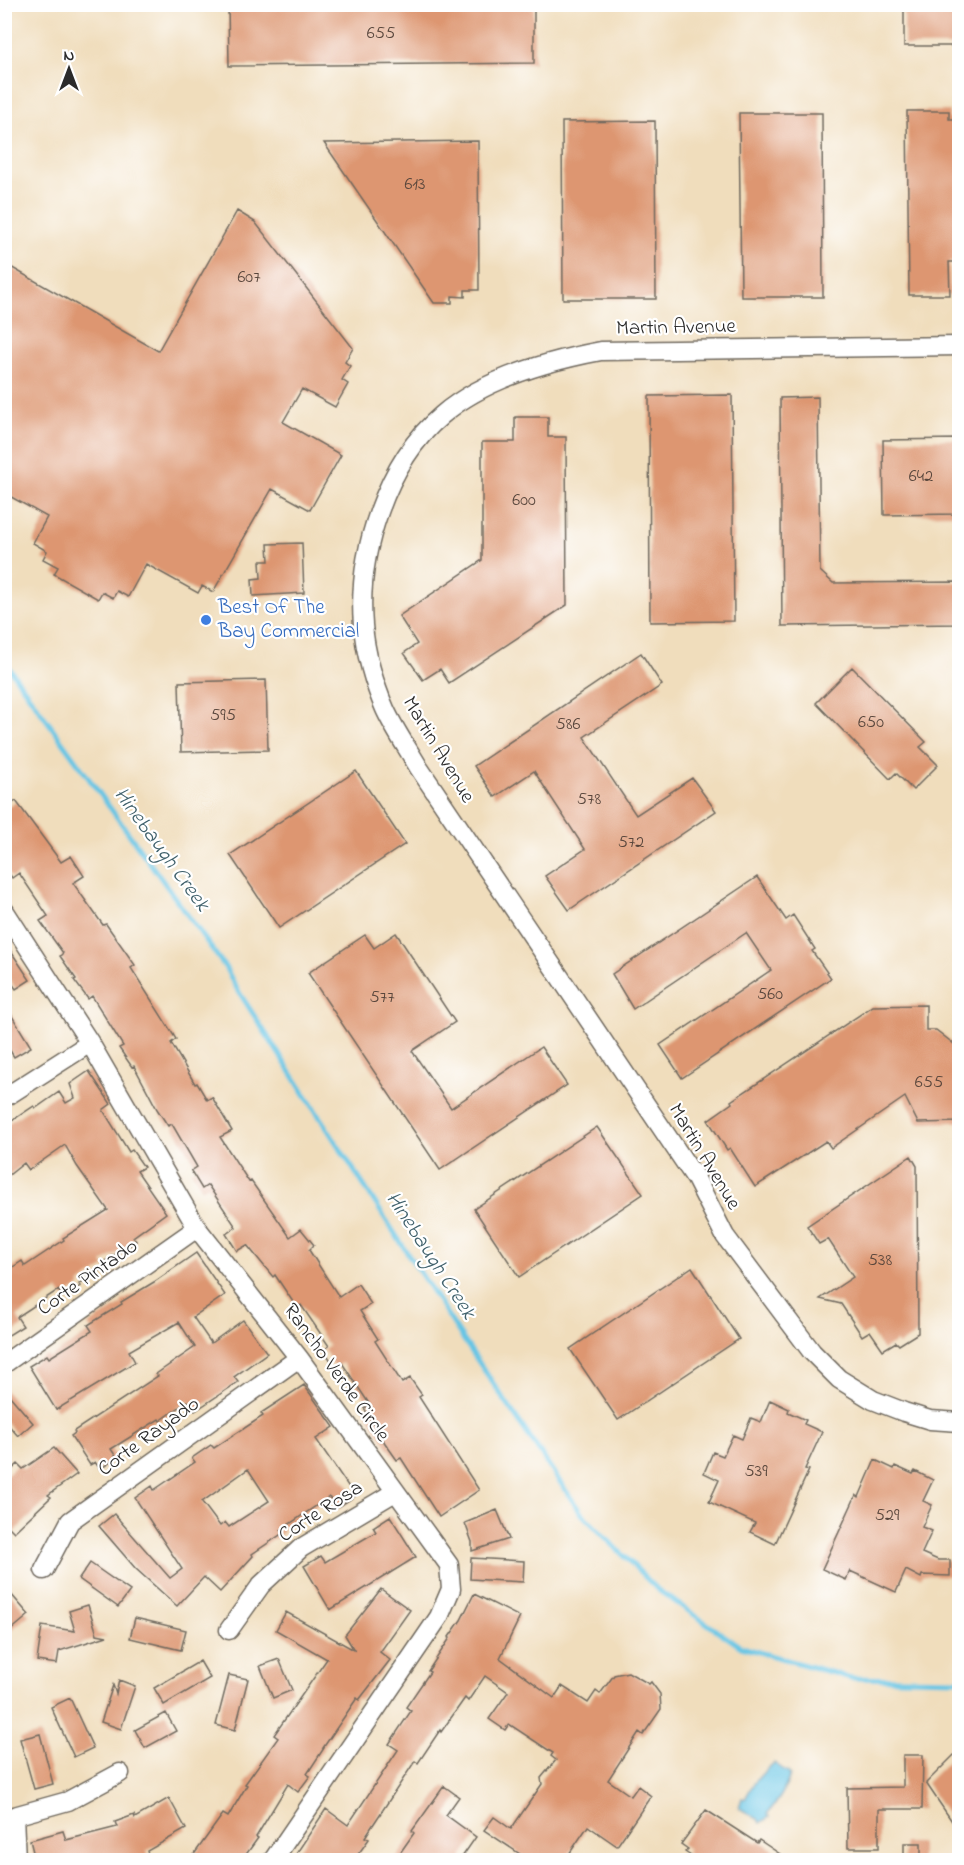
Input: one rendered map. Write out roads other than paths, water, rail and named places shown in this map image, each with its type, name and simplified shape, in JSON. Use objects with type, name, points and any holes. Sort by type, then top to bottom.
[{"type":"street","name":"Martin Avenue","points":[[960,346],[601,351],[562,359],[502,380],[468,397],[442,415],[417,442],[396,471],[379,508],[369,549],[363,584],[363,626],[371,667],[385,709],[419,768],[696,1179],[725,1236],[812,1352],[840,1379],[873,1400],[930,1420],[960,1422]]},
{"type":"street","name":"Rancho Verde Circle","points":[[6,915],[90,1043],[197,1228],[299,1358],[449,1565],[451,1589],[439,1617],[273,1860]]},
{"type":"street","points":[[4,1098],[90,1043]]},
{"type":"street","name":"Corte Pintado","points":[[4,1364],[197,1228]]},
{"type":"street","name":"Corte Rayado","points":[[44,1570],[70,1521],[299,1358]]},
{"type":"street","name":"Corte Rosa","points":[[229,1630],[261,1585],[301,1548],[395,1491]]},
{"type":"street","points":[[15,1860],[9,1815],[68,1800],[120,1773]]},
{"type":"water","points":[[774,1763],[790,1774],[781,1796],[767,1814],[769,1817],[760,1823],[758,1819],[739,1808],[742,1798],[745,1799],[757,1779]]},
{"type":"waterway","name":"Hinebaugh Creek","points":[[4,661],[225,967],[461,1336],[581,1513],[658,1590],[741,1647],[851,1678],[960,1680]]},
{"type":"place","name":"Best Of The Bay Commercial","points":[[206,620]]}]
